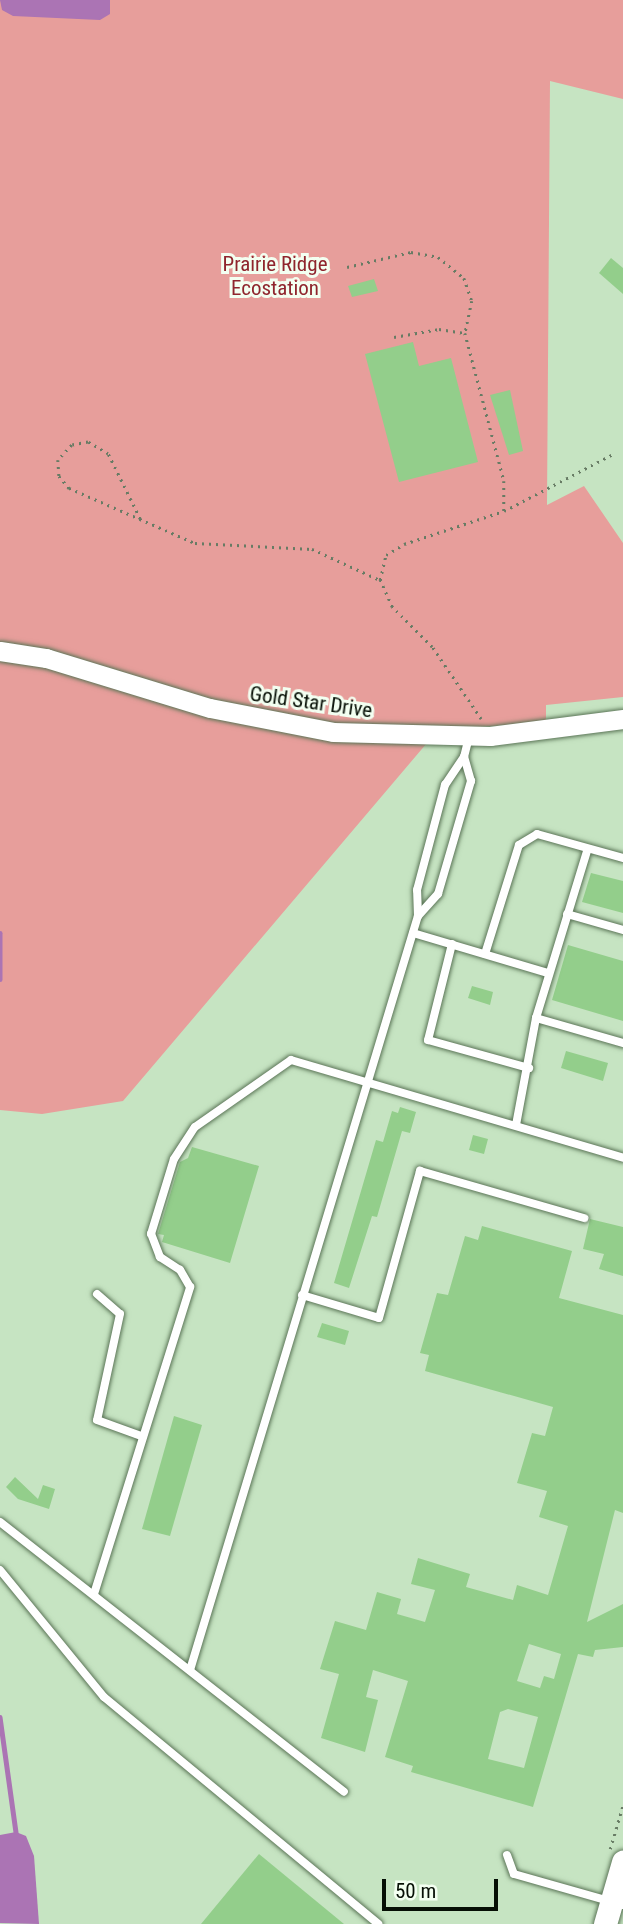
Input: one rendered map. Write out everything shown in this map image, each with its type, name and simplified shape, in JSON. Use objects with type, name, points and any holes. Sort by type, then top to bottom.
[{"type":"main road","points":[[605,1924],[618,1903],[623,1862]]},
{"type":"street","name":"Gold Star Drive","points":[[0,651],[46,658],[266,721],[359,733],[490,736],[623,719]]},
{"type":"lane","points":[[190,1670],[418,916],[417,890],[445,785],[464,757],[470,737]]},
{"type":"lane","points":[[418,916],[438,894],[471,781],[464,757]]},
{"type":"lane","points":[[485,954],[519,845],[537,834],[587,851],[623,858]]},
{"type":"lane","points":[[516,1125],[529,1068],[536,1018],[587,851]]},
{"type":"lane","points":[[567,914],[623,930]]},
{"type":"lane","points":[[413,933],[548,973]]},
{"type":"lane","points":[[452,944],[428,1040],[529,1068]]},
{"type":"lane","points":[[536,1018],[623,1042]]},
{"type":"lane","points":[[94,1594],[141,1436],[190,1287],[180,1270],[160,1257],[151,1234],[174,1159],[195,1127],[290,1060],[367,1079],[623,1158]]},
{"type":"lane","points":[[302,1295],[379,1318],[421,1171],[584,1218]]},
{"type":"lane","points":[[97,1294],[120,1314],[97,1420],[141,1436]]},
{"type":"lane","points":[[0,1521],[344,1792]]},
{"type":"lane","points":[[0,1570],[104,1697],[378,1924]]},
{"type":"lane","points":[[507,1855],[514,1874],[618,1903]]},
{"type":"path","points":[[347,267],[411,252],[438,257],[464,278],[472,301],[465,333],[504,481],[504,511]]},
{"type":"path","points":[[394,337],[439,329],[465,333]]},
{"type":"path","points":[[140,519],[108,454],[88,442],[72,445],[58,460],[59,476],[69,488],[140,519],[195,543],[312,549],[380,580]]},
{"type":"path","points":[[490,736],[432,647],[392,607],[380,580],[386,555],[404,544],[504,511],[613,454]]},
{"type":"green space","name":"Prairie Ridge Ecostation","points":[[0,0],[623,0],[623,99],[550,81],[547,505],[584,486],[623,543],[623,697],[546,705],[546,722],[438,730],[123,1101],[42,1114],[0,1110]]},
{"type":"shaded area","points":[[0,0],[110,0],[110,14],[100,20],[13,16],[2,10]]},
{"type":"shaded area","points":[[16,1832],[26,1836],[34,1856],[39,1924],[0,1923],[0,1835]]},
{"type":"building","points":[[611,258],[623,268],[623,294],[599,273]]},
{"type":"building","points":[[374,279],[378,291],[352,297],[348,286]]},
{"type":"building","points":[[413,342],[419,366],[451,358],[478,462],[399,482],[365,354]]},
{"type":"building","points":[[510,390],[523,451],[509,455],[490,395]]},
{"type":"building","points":[[591,873],[623,881],[623,913],[582,902]]},
{"type":"building","points":[[568,945],[623,961],[623,1021],[552,1000]]},
{"type":"building","points":[[472,986],[493,992],[490,1005],[468,998]]},
{"type":"building","points":[[566,1051],[608,1063],[603,1081],[561,1068]]},
{"type":"building","points":[[400,1107],[416,1112],[410,1133],[402,1131],[377,1217],[372,1216],[349,1288],[334,1283],[376,1140],[383,1142],[392,1111],[398,1113]]},
{"type":"building","points":[[473,1135],[488,1139],[484,1154],[469,1150]]},
{"type":"building","points":[[192,1147],[259,1166],[230,1263],[162,1242],[164,1235],[158,1234],[180,1162],[188,1158]]},
{"type":"building","points":[[590,1219],[623,1227],[623,1276],[599,1269],[604,1254],[583,1249]]},
{"type":"building","points":[[482,1226],[572,1251],[559,1298],[623,1315],[623,1513],[615,1510],[587,1622],[623,1604],[623,1647],[595,1650],[593,1657],[578,1654],[533,1807],[411,1772],[413,1766],[385,1757],[408,1681],[373,1670],[366,1697],[378,1700],[365,1752],[321,1738],[339,1674],[320,1669],[335,1621],[366,1630],[377,1592],[401,1599],[397,1614],[425,1622],[435,1590],[411,1584],[418,1558],[470,1574],[466,1587],[513,1600],[517,1585],[548,1595],[568,1526],[539,1517],[547,1491],[517,1483],[532,1433],[545,1436],[553,1407],[425,1371],[429,1355],[420,1353],[437,1293],[448,1295],[465,1236],[478,1240]],"holes":[[[529,1644],[561,1654],[554,1679],[544,1676],[540,1688],[517,1681]],[[508,1709],[538,1717],[524,1768],[488,1759],[500,1712]]]},
{"type":"building","points":[[322,1323],[349,1331],[345,1345],[317,1337]]},
{"type":"building","points":[[174,1416],[202,1425],[170,1536],[142,1529]]},
{"type":"building","points":[[15,1477],[38,1499],[43,1485],[55,1489],[49,1509],[18,1499],[6,1487]]},
{"type":"building","points":[[259,1854],[344,1924],[201,1924]]},
{"type":"waterway","points":[[0,933],[0,979]]},
{"type":"waterway","points":[[0,1717],[16,1832]]}]
